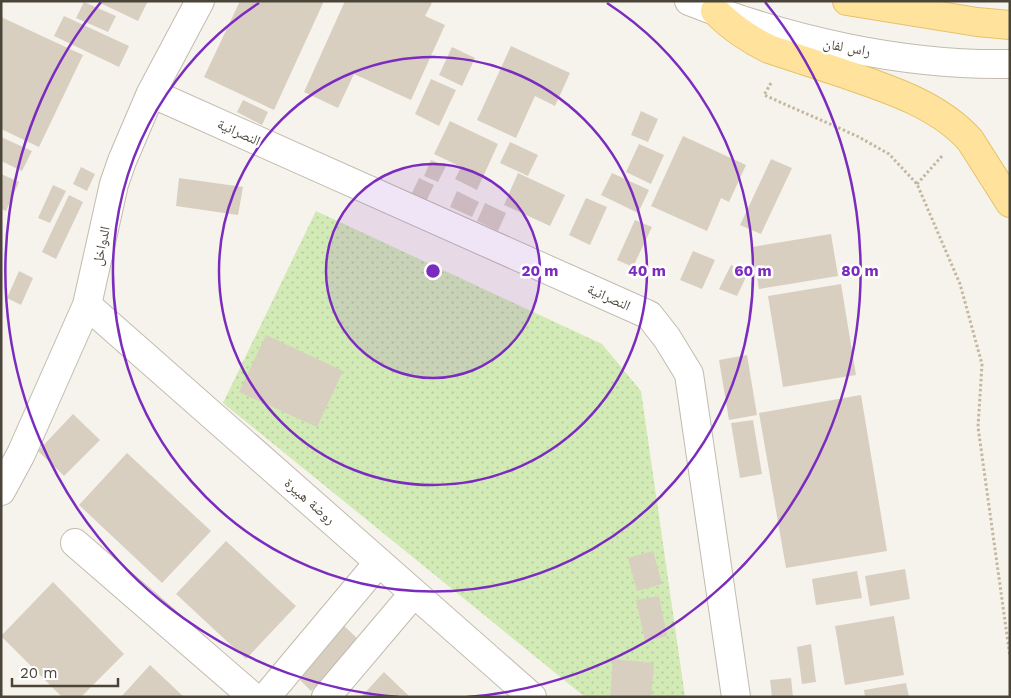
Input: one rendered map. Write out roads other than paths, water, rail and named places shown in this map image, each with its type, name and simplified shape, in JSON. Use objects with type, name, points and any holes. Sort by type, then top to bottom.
[{"type":"main road","points":[[847,1],[977,22],[1010,25]]},
{"type":"main road","points":[[715,11],[736,31],[769,50],[887,88],[924,105],[967,136],[1010,202]]},
{"type":"street","name":"الدواخل","points":[[1,491],[21,454],[88,305],[114,184],[122,161],[151,93],[200,1]]},
{"type":"street","name":"راس لفان","points":[[689,1],[812,41],[909,57],[980,64],[1010,64]]},
{"type":"street","name":"النصرانية","points":[[151,93],[649,315],[667,338],[689,374],[736,697]]},
{"type":"street","name":"روضة هبيرة","points":[[88,305],[532,697]]},
{"type":"street","points":[[75,543],[253,697]]},
{"type":"street","points":[[266,697],[379,562]]},
{"type":"street","points":[[326,697],[414,593]]}]
